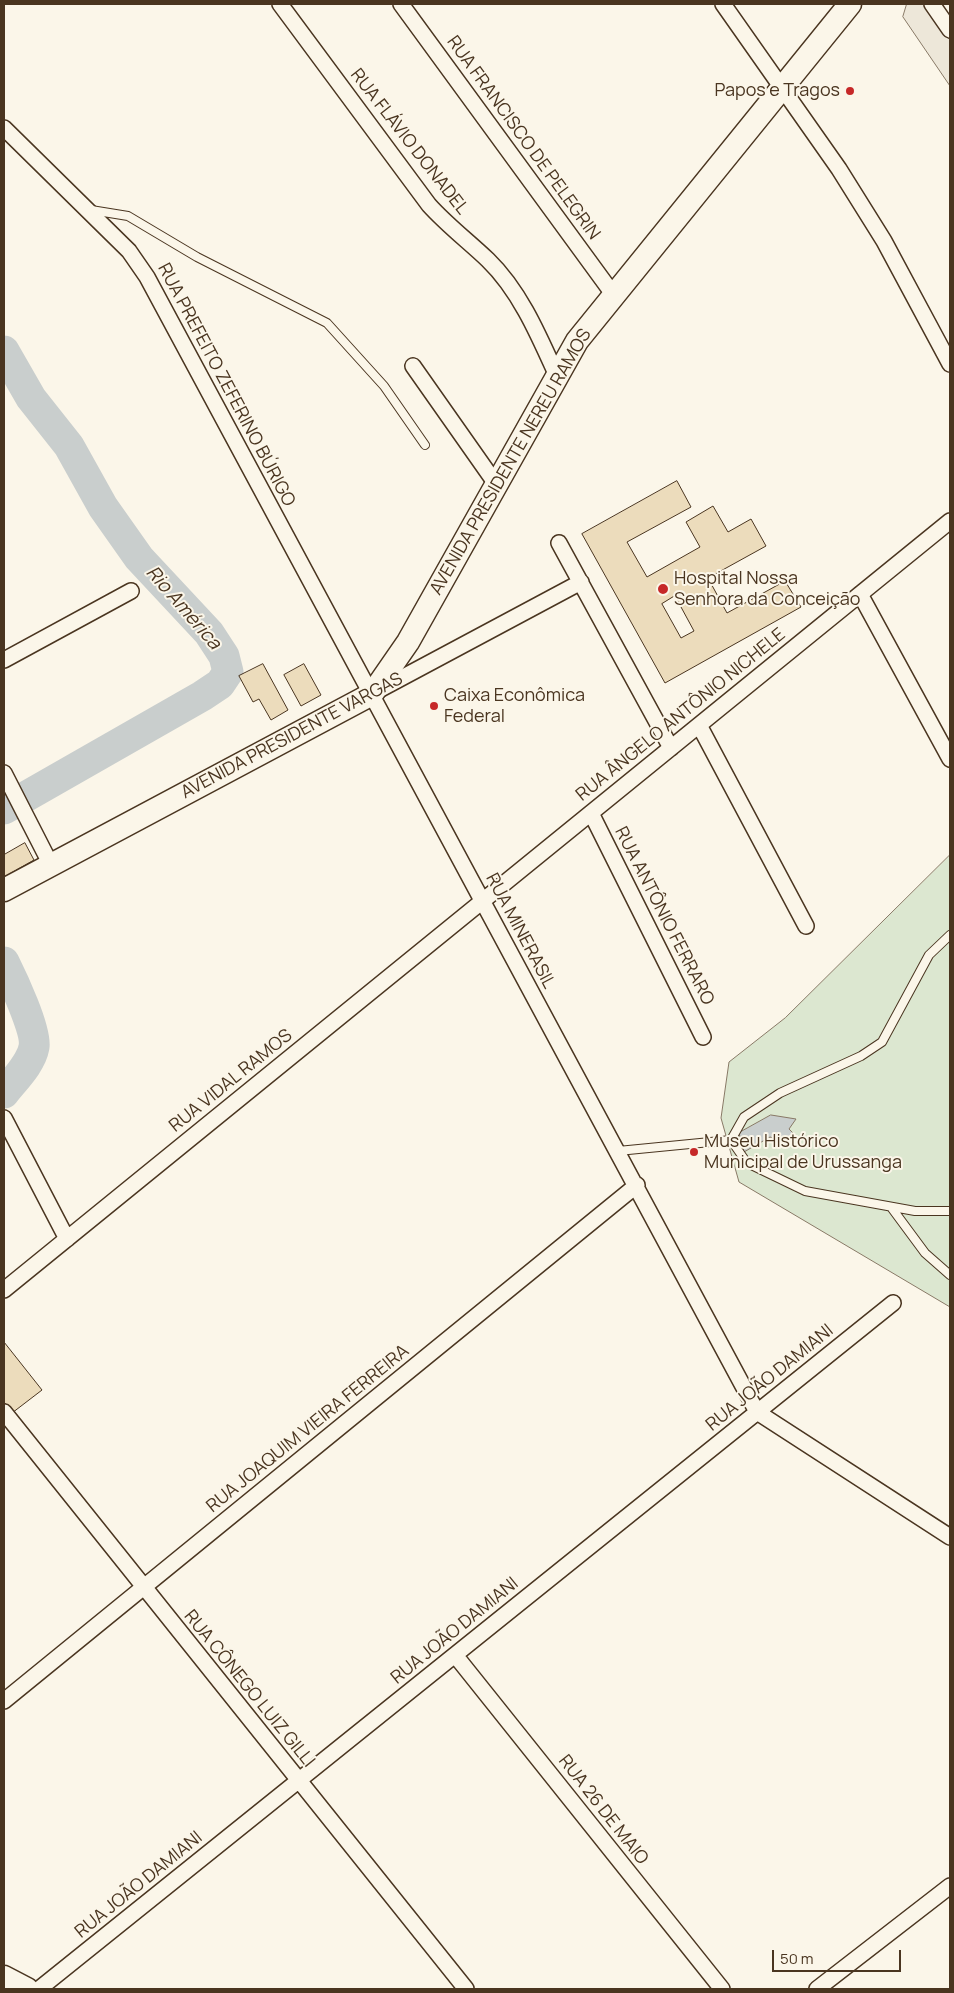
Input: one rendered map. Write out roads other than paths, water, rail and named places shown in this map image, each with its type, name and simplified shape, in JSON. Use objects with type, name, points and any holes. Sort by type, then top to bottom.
[{"type":"street","name":"RUA FLÁVIO DONADEL","points":[[280,4],[429,204],[455,232],[488,260],[509,285],[542,343],[557,376]]},
{"type":"street","name":"RUA FRANCISCO DE PELEGRIN","points":[[401,4],[613,294]]},
{"type":"street","points":[[723,4],[839,169],[884,241],[950,364]]},
{"type":"street","name":"AVENIDA PRESIDENTE NEREU RAMOS","points":[[372,694],[408,642],[577,341],[613,294],[850,4]]},
{"type":"street","points":[[932,4],[950,30]]},
{"type":"street","name":"RUA PREFEITO ZEFERINO BÚRIGO","points":[[4,128],[129,251],[147,277],[372,694]]},
{"type":"street","points":[[413,366],[496,484]]},
{"type":"street","name":"RUA ÂNGELO ANTÔNIO NICHELE","points":[[483,901],[950,521]]},
{"type":"street","points":[[559,543],[671,748]]},
{"type":"street","name":"AVENIDA PRESIDENTE VARGAS","points":[[4,890],[581,582]]},
{"type":"street","points":[[4,660],[131,591]]},
{"type":"street","points":[[860,594],[950,759]]},
{"type":"street","name":"RUA MINERASIL","points":[[372,694],[758,1412]]},
{"type":"street","points":[[699,725],[806,926]]},
{"type":"street","points":[[4,773],[52,865]]},
{"type":"street","name":"RUA ANTÔNIO FERRARO","points":[[591,812],[703,1037]]},
{"type":"street","name":"RUA VIDAL RAMOS","points":[[4,1290],[483,901]]},
{"type":"street","points":[[4,1118],[67,1239]]},
{"type":"street","name":"RUA JOAQUIM VIEIRA FERREIRA","points":[[4,1701],[637,1186]]},
{"type":"street","name":"RUA JOÃO DAMIANI","points":[[39,1989],[893,1303]]},
{"type":"street","name":"RUA CÔNEGO LUIZ GILLI","points":[[4,1412],[466,1989]]},
{"type":"street","points":[[758,1412],[950,1537]]},
{"type":"street","name":"RUA 26 DE MAIO","points":[[456,1655],[722,1989]]},
{"type":"street","points":[[816,1989],[950,1886]]},
{"type":"street","points":[[4,1977],[27,1989]]},
{"type":"lane","points":[[86,209],[128,216],[197,257],[327,323],[384,386],[425,445]]},
{"type":"lane","points":[[731,1140],[744,1117],[780,1093],[861,1056],[882,1042],[929,955],[950,935]]},
{"type":"lane","points":[[618,1151],[731,1140]]},
{"type":"lane","points":[[731,1140],[747,1163],[805,1192],[915,1211],[950,1211]]},
{"type":"lane","points":[[891,1207],[925,1252],[950,1274]]},
{"type":"waterway","name":"Rio América","points":[[4,351],[31,398],[69,446],[103,507],[139,558],[209,633],[224,656],[228,672],[220,684],[202,696],[4,809]]},
{"type":"waterway","name":"Rio América","points":[[4,962],[28,1017],[34,1039],[34,1047],[26,1066],[4,1093]]},
{"type":"place","name":"Papos e Tragos","points":[[850,91]]},
{"type":"place","name":"Hospital Nossa Senhora da Conceição","points":[[663,589]]},
{"type":"place","name":"Caixa Econômica Federal","points":[[434,706]]},
{"type":"place","name":"Museu Histórico Municipal de Urussanga","points":[[694,1152]]}]
